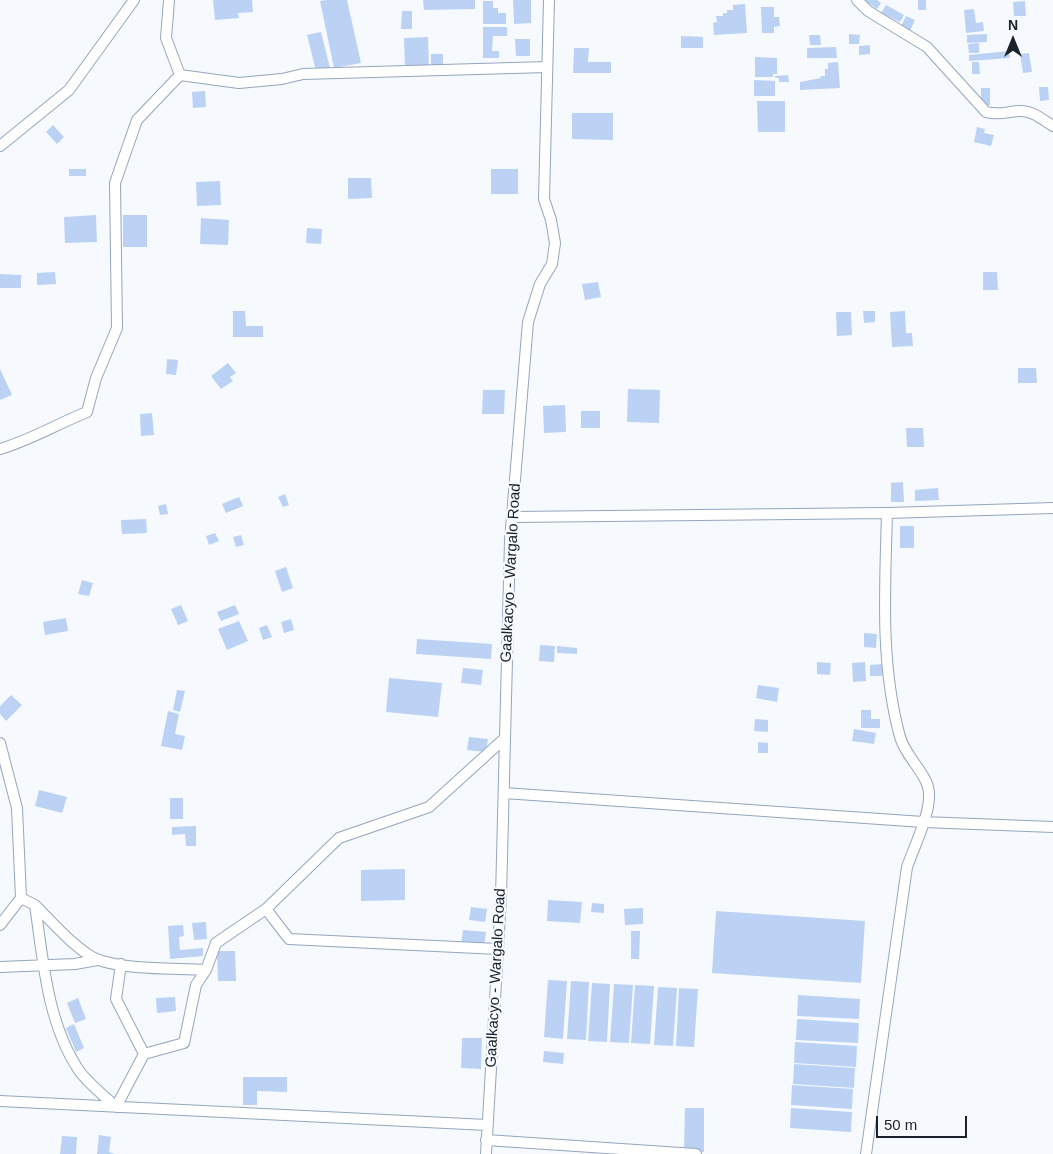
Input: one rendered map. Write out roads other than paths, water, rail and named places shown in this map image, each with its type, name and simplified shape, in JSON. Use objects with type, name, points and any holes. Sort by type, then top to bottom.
[{"type":"street","points":[[0,146],[69,90],[134,0]]},
{"type":"street","points":[[169,0],[166,38],[180,75]]},
{"type":"street","name":"Gaalkacyo - Wargalo Road","points":[[486,1154],[498,949],[510,550],[528,322],[540,284],[552,264],[555,243],[551,220],[544,199],[550,0]]},
{"type":"street","points":[[857,0],[868,11],[927,47],[986,112],[997,115],[1022,111],[1032,113],[1053,126]]},
{"type":"street","points":[[180,75],[239,83],[282,79],[303,74],[548,67]]},
{"type":"street","points":[[0,449],[34,437],[48,428],[87,412],[96,378],[117,328],[115,184],[137,120],[180,75]]},
{"type":"street","points":[[513,517],[887,513],[1053,508]]},
{"type":"street","points":[[866,1154],[907,867],[923,822],[929,795],[927,782],[916,768],[900,739],[888,674],[884,620],[887,513]]},
{"type":"street","points":[[116,1107],[144,1054],[184,1043],[196,985],[206,970],[216,943],[266,909],[339,838],[429,807],[505,738]]},
{"type":"street","points":[[0,743],[17,808],[21,898],[0,925]]},
{"type":"street","points":[[504,793],[923,822],[1053,827]]},
{"type":"street","points":[[21,898],[35,905],[70,939],[97,960]]},
{"type":"street","points":[[35,905],[44,965],[61,1036],[79,1070],[116,1107]]},
{"type":"street","points":[[266,909],[289,939],[498,949]]},
{"type":"street","points":[[0,967],[97,960],[121,964],[206,970]]},
{"type":"street","points":[[121,964],[116,999],[144,1054]]},
{"type":"street","points":[[0,1101],[487,1125]]},
{"type":"street","points":[[486,1140],[696,1154]]}]
